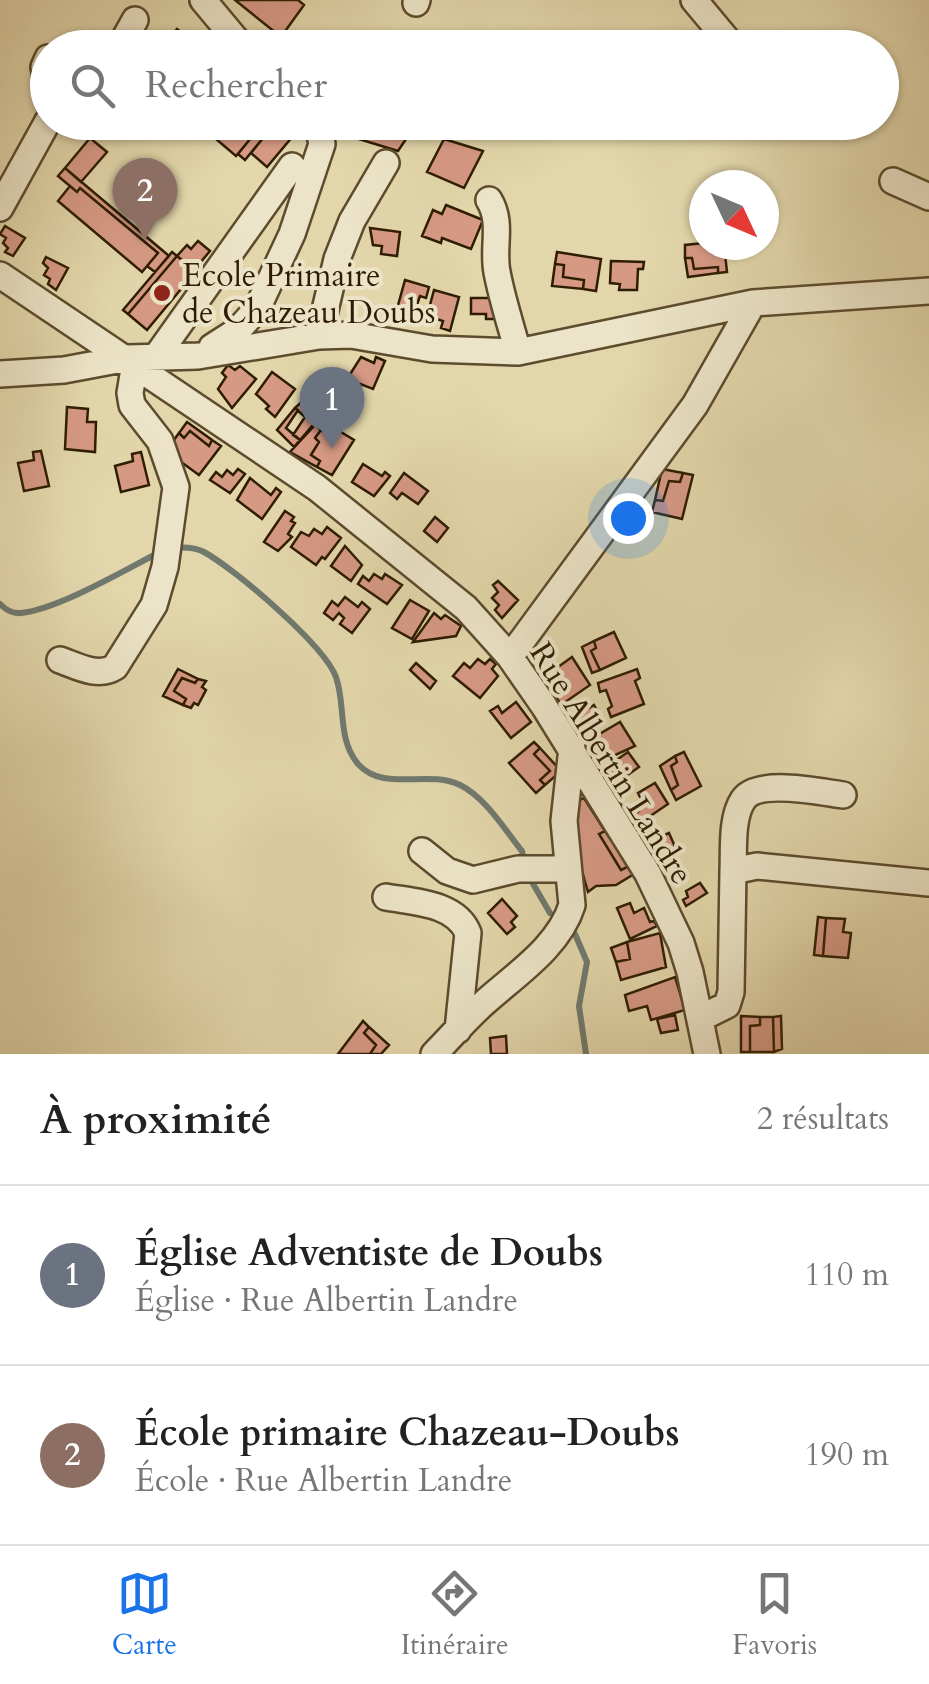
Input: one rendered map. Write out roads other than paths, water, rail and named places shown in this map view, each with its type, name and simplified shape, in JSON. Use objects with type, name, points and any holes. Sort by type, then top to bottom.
[{"type":"street","points":[[203,0],[228,30]]},
{"type":"street","points":[[694,0],[719,30]]},
{"type":"street","points":[[129,30],[135,20]]},
{"type":"street","points":[[0,208],[38,140]]},
{"type":"street","points":[[198,356],[238,332],[258,309],[292,234],[321,140]]},
{"type":"street","points":[[319,336],[337,259],[352,221],[386,163]]},
{"type":"street","points":[[60,660],[107,672],[115,667],[154,605],[176,487],[160,442],[132,404],[130,393],[140,360],[292,166]]},
{"type":"street","points":[[893,182],[929,196]]},
{"type":"street","points":[[489,200],[498,226],[494,254],[497,274],[518,352]]},
{"type":"street","name":"Rue Albertin Landre","points":[[0,274],[140,360],[318,488],[466,608],[510,657],[572,748],[648,874],[681,943],[707,1054]]},
{"type":"street","points":[[0,374],[198,356],[319,336],[351,335],[432,349],[518,352],[753,303],[929,290]]},
{"type":"street","points":[[510,657],[695,404],[753,303]]},
{"type":"street","points":[[434,1054],[560,931],[572,905],[564,807],[572,748]]},
{"type":"street","points":[[701,1018],[727,1005],[731,992],[733,871],[737,817],[744,798],[765,787],[843,795]]},
{"type":"street","points":[[422,850],[447,871],[473,880],[524,868],[567,868]]},
{"type":"street","points":[[733,871],[775,867],[929,883]]},
{"type":"street","points":[[386,897],[439,907],[466,926],[458,1030]]},
{"type":"waterway","points":[[174,548],[204,552],[218,561],[315,646],[336,677],[351,754],[368,773],[393,779],[447,781],[469,790],[494,815],[522,851],[524,860]]},
{"type":"waterway","points":[[0,604],[15,613],[36,610],[158,553]]},
{"type":"waterway","points":[[529,877],[550,913]]},
{"type":"waterway","points":[[575,934],[587,962],[579,1006],[586,1054]]},
{"type":"place","name":"École primaire Chazeau-Doubs","points":[[145,240]]},
{"type":"place","name":"Ecole Primaire de Chazeau Doubs","points":[[162,293]]},
{"type":"place","name":"Église Adventiste de Doubs","points":[[332,449]]}]
